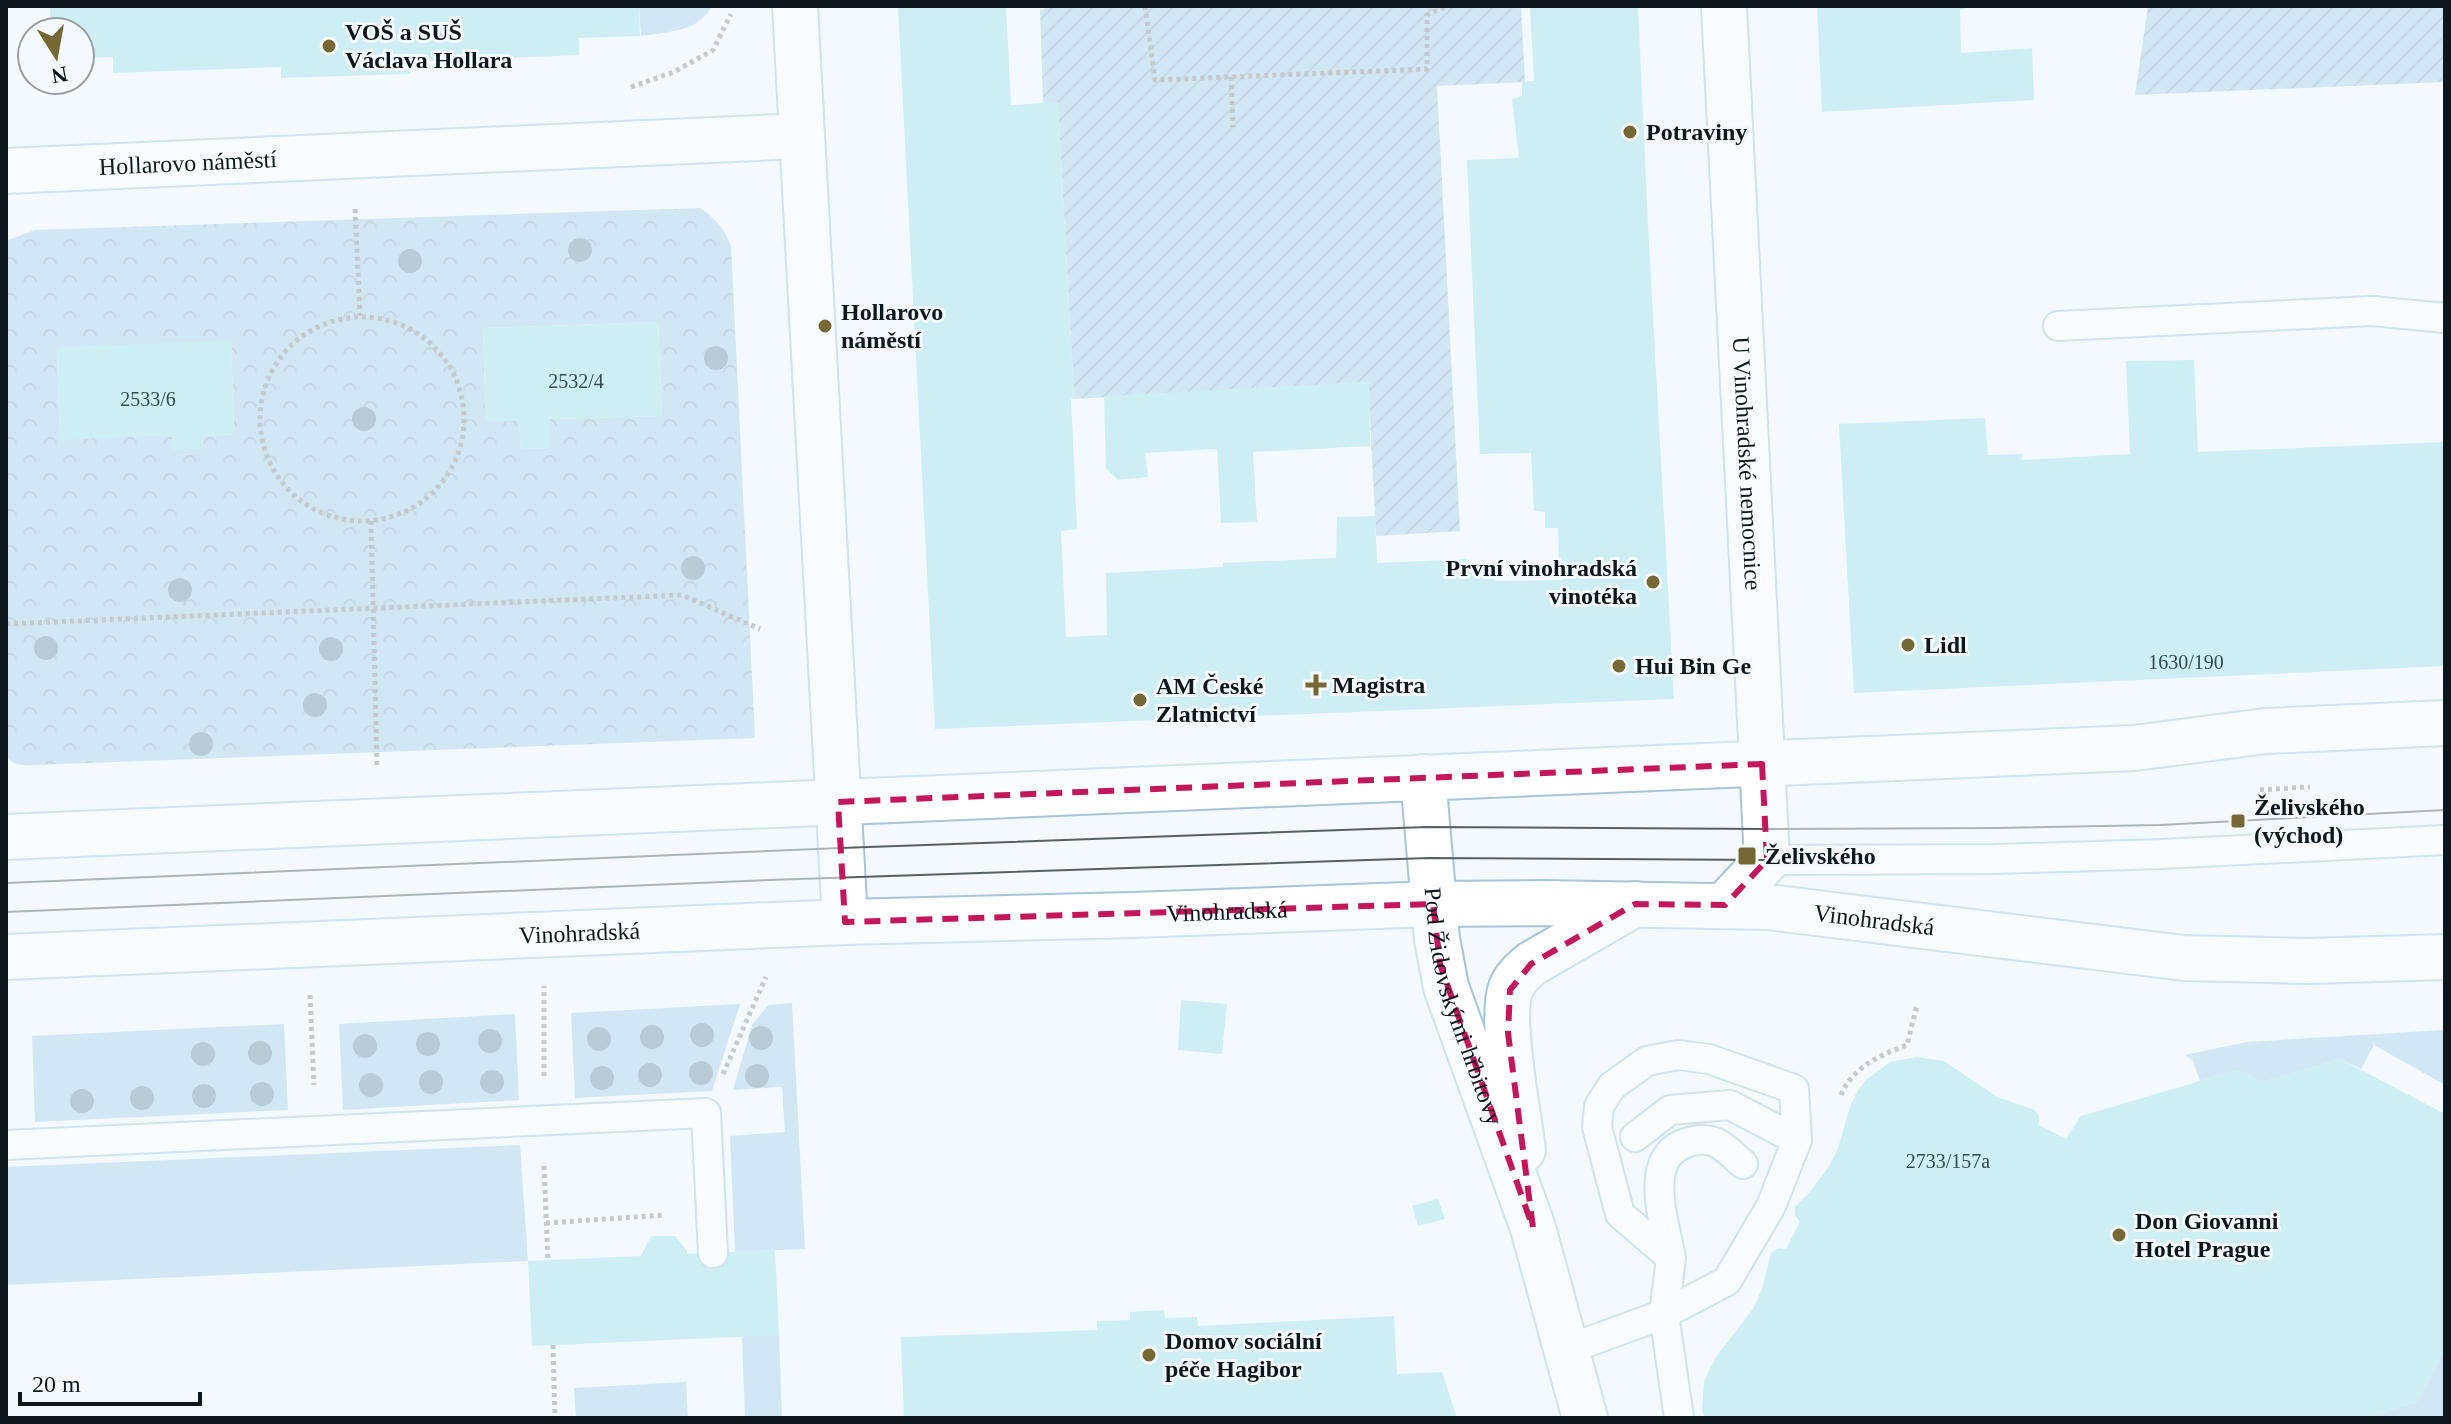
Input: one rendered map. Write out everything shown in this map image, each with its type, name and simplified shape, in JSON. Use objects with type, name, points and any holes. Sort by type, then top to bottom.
[{"type":"main road","points":[[795,6],[845,922]]},
{"type":"main road","name":"U Vinohradské nemocnice","points":[[1724,6],[1767,860]]},
{"type":"main road","name":"Hollarovo náměstí","points":[[6,171],[802,136]]},
{"type":"main road","points":[[6,837],[2134,748],[2266,731],[2445,723]]},
{"type":"main road","name":"Pod Židovskými hřbitovy","points":[[1423,777],[1440,964],[1533,1228],[1585,1418]]},
{"type":"main road","points":[[1725,905],[1767,860]]},
{"type":"main road","name":"Vinohradská","points":[[6,957],[845,922],[1433,904],[1725,905],[1808,911],[2184,958],[2309,961],[2445,957]]},
{"type":"main road","name":"Pod Židovskými hřbitovy","points":[[1533,1228],[1508,1033],[1510,990],[1519,975],[1531,964],[1635,904]]},
{"type":"lane","points":[[2058,326],[2372,311],[2445,318]]},
{"type":"lane","points":[[1767,860],[1996,859],[2445,840]]},
{"type":"lane","points":[[1566,1350],[1664,1314],[1727,1281],[1771,1206],[1797,1140],[1794,1089],[1709,1059],[1678,1055],[1647,1061],[1612,1086],[1599,1106],[1597,1127],[1620,1214],[1671,1258]]},
{"type":"lane","points":[[1635,1137],[1670,1110],[1730,1105],[1797,1140]]},
{"type":"lane","points":[[6,1145],[706,1113],[713,1253]]},
{"type":"lane","points":[[1679,1418],[1664,1314],[1671,1258],[1658,1184],[1662,1162],[1676,1145],[1699,1139],[1718,1142],[1743,1164]]},
{"type":"path","points":[[1145,6],[1155,80],[1427,69],[1427,15],[1448,6]]},
{"type":"path","points":[[1231,77],[1233,127]]},
{"type":"path","points":[[352,156],[360,316]]},
{"type":"path","points":[[360,316],[395,322],[426,338],[450,364],[463,396],[464,408],[465,432],[455,465],[434,493],[405,512],[371,521],[338,519],[308,506],[283,485],[266,457],[259,425],[263,391],[277,362],[299,337],[328,321],[360,316]]},
{"type":"path","points":[[371,521],[377,773]]},
{"type":"path","points":[[6,624],[682,595],[760,629]]},
{"type":"path","points":[[2255,790],[2319,787]]},
{"type":"path","points":[[706,1113],[767,976]]},
{"type":"path","points":[[543,1120],[544,985]]},
{"type":"path","points":[[310,994],[315,1130]]},
{"type":"path","points":[[544,1154],[548,1260]]},
{"type":"path","points":[[546,1223],[711,1212]]},
{"type":"path","points":[[553,1345],[555,1418]]},
{"type":"highlighted area","points":[[1762,764],[1767,860],[1725,905],[1635,904],[1531,964],[1510,990],[1508,1033],[1533,1228],[1440,964],[1433,904],[845,922],[838,802]]},
{"type":"green space","points":[[639,6],[712,6],[691,26],[641,36]]},
{"type":"green space","points":[[1044,6],[1521,6],[1525,82],[1437,86],[1460,531],[1376,536],[1368,382],[1074,399],[1058,103],[1043,103],[1040,10]]},
{"type":"green space","points":[[2148,6],[2445,6],[2445,82],[2135,95]]},
{"type":"green space","points":[[700,208],[719,224],[731,246],[755,738],[34,765],[11,761],[6,754],[6,241],[35,230]],"holes":[[[658,322],[662,416],[550,419],[550,448],[521,449],[519,421],[486,421],[483,328]],[[231,341],[234,434],[203,436],[172,450],[172,435],[60,439],[57,348]]]},
{"type":"green space","points":[[792,1003],[805,1249],[735,1252],[730,1136],[785,1132],[782,1087],[733,1090],[752,1025],[768,1005]]},
{"type":"green space","points":[[740,1004],[712,1091],[575,1098],[571,1013]]},
{"type":"green space","points":[[515,1014],[519,1100],[343,1110],[339,1024]]},
{"type":"green space","points":[[284,1024],[288,1110],[35,1122],[32,1036]]},
{"type":"green space","points":[[2443,1030],[2445,1085],[2374,1045],[2361,1069],[2340,1059],[2262,1082],[2238,1070],[2200,1081],[2192,1059],[2184,1055],[2247,1042]]},
{"type":"green space","points":[[520,1145],[528,1261],[6,1285],[6,1167]]},
{"type":"green space","points":[[779,1335],[782,1418],[745,1418],[742,1336]]},
{"type":"green space","points":[[2445,1349],[2445,1418],[2363,1418],[2417,1402]]},
{"type":"green space","points":[[686,1382],[688,1418],[576,1418],[574,1388]]},
{"type":"building","name":"VOŠ a SUŠ Václava Hollara","points":[[50,6],[639,6],[640,36],[579,38],[579,55],[411,62],[410,74],[281,78],[281,67],[113,73],[113,57],[96,58],[96,16],[50,16]]},
{"type":"building","points":[[898,6],[1006,6],[1011,105],[1058,102],[1074,399],[1071,399],[1077,529],[1061,531],[1066,637],[1107,635],[1106,573],[1336,558],[1337,517],[1375,516],[1377,563],[1467,559],[1468,571],[1494,570],[1494,581],[1562,580],[1558,528],[1545,528],[1545,512],[1534,511],[1531,453],[1480,454],[1467,160],[1519,158],[1512,99],[1522,96],[1522,82],[1534,81],[1530,6],[1638,6],[1674,699],[935,729]]},
{"type":"building","points":[[1817,6],[1964,6],[1965,9],[1960,10],[1961,53],[2032,48],[2034,100],[1822,112]]},
{"type":"building","points":[[658,322],[662,416],[550,419],[551,448],[521,449],[519,421],[486,421],[483,328]]},
{"type":"building","points":[[231,340],[234,434],[203,436],[203,449],[172,450],[172,435],[60,440],[57,348]]},
{"type":"building","points":[[2194,360],[2198,452],[2445,442],[2445,666],[1854,693],[1839,424],[1985,418],[1988,455],[2022,454],[2022,460],[2130,454],[2126,361]]},
{"type":"building","points":[[1369,382],[1370,446],[1253,452],[1257,522],[1221,523],[1217,449],[1145,453],[1148,477],[1118,480],[1106,468],[1104,396]]},
{"type":"building","points":[[1181,1000],[1227,1004],[1222,1054],[1178,1050]]},
{"type":"building","name":"Don Giovanni Hotel Prague","points":[[1917,1057],[1944,1061],[1997,1097],[2035,1110],[2039,1125],[2066,1139],[2081,1116],[2238,1070],[2262,1082],[2340,1059],[2445,1114],[2445,1349],[2417,1402],[2363,1418],[1705,1418],[1702,1410],[1704,1381],[1716,1357],[1753,1309],[1762,1289],[1771,1253],[1778,1248],[1786,1249],[1800,1222],[1795,1215],[1795,1207],[1830,1165],[1857,1092],[1866,1080],[1890,1062]]},
{"type":"building","points":[[1438,1199],[1445,1219],[1418,1226],[1412,1206]]},
{"type":"building","points":[[651,1236],[675,1236],[687,1254],[775,1250],[779,1335],[532,1346],[528,1261],[641,1256]]},
{"type":"building","name":"Domov sociální péče Hagibor","points":[[1164,1310],[1165,1318],[1197,1317],[1198,1326],[1394,1316],[1397,1374],[1442,1372],[1457,1418],[904,1418],[901,1337],[1097,1330],[1097,1321],[1130,1320],[1130,1312]]},
{"type":"tram line","points":[[6,883],[1427,827],[1998,828],[2160,825],[2445,810]]},
{"type":"tram line","points":[[6,912],[769,880],[1429,858],[1767,860]]},
{"type":"place","name":"VOŠ a SUŠ Václava Hollara","points":[[329,46]]},
{"type":"place","name":"Potraviny","points":[[1630,132]]},
{"type":"place","name":"Hollarovo náměstí","points":[[825,326]]},
{"type":"place","name":"První vinohradská vinotéka","points":[[1653,582]]},
{"type":"place","name":"Lidl","points":[[1908,645]]},
{"type":"place","name":"Hui Bin Ge","points":[[1619,666]]},
{"type":"place","name":"Magistra","points":[[1316,685]]},
{"type":"place","name":"AM České Zlatnictví","points":[[1140,700]]},
{"type":"place","name":"Želivského (východ)","points":[[2238,821]]},
{"type":"place","name":"Želivského","points":[[1747,856]]},
{"type":"place","name":"Don Giovanni Hotel Prague","points":[[2119,1235]]},
{"type":"place","name":"Domov sociální péče Hagibor","points":[[1149,1355]]}]
